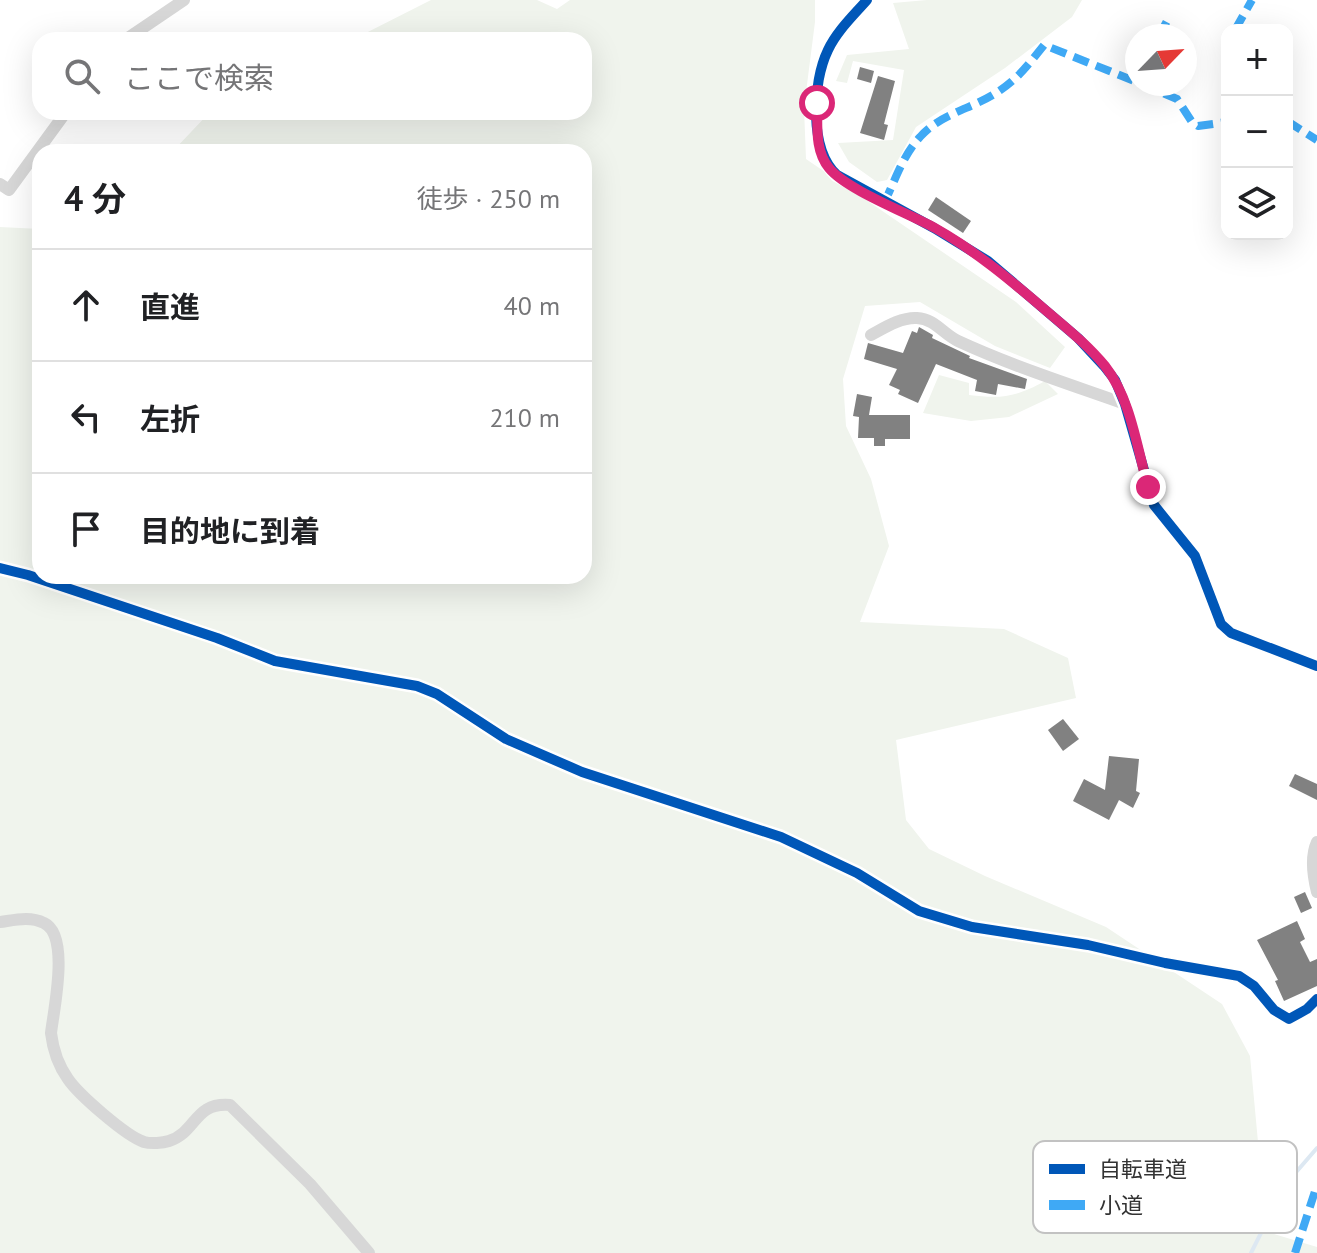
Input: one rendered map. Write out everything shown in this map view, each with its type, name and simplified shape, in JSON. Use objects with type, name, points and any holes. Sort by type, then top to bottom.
[{"type":"street","points":[[137,32],[184,0]]},
{"type":"street","points":[[867,0],[839,31],[827,51],[817,103],[818,144],[823,159],[837,175],[988,261],[1078,338],[1115,380],[1154,505],[1195,556],[1221,624],[1231,633],[1317,666]]},
{"type":"street","points":[[43,144],[60,120]]},
{"type":"street","points":[[0,184],[9,190],[32,159]]},
{"type":"street","points":[[871,335],[908,318],[919,318],[935,323],[948,336],[980,351],[1125,404]]},
{"type":"street","points":[[0,568],[32,576]]},
{"type":"street","points":[[55,584],[217,638],[275,661],[417,686],[437,694],[506,739],[582,772],[781,837],[857,873],[919,911],[972,927],[1088,945],[1239,976],[1254,986],[1274,1010],[1289,1019],[1313,1002],[1317,1019]]},
{"type":"street","points":[[1317,842],[1313,850],[1313,864],[1317,892]]},
{"type":"street","points":[[0,922],[31,919],[48,924],[54,931],[59,953],[51,1033],[53,1045],[70,1082],[92,1104],[146,1143],[168,1142],[204,1110],[216,1104],[230,1105],[310,1184],[369,1253]]},
{"type":"shaded area","points":[[431,0],[537,0],[557,9],[570,0],[815,0],[804,108],[806,159],[1016,302],[1065,347],[1050,368],[995,346],[920,302],[865,306],[843,379],[846,426],[871,479],[889,546],[860,622],[1004,629],[1068,658],[1076,698],[896,740],[906,820],[929,849],[1106,927],[1222,1004],[1250,1056],[1258,1141],[1033,1141],[1033,1233],[1273,1233],[1317,1247],[1317,1253],[0,1253],[0,227],[32,229],[32,584],[592,584],[592,144],[180,144],[202,120],[592,120],[592,32],[368,32]]},
{"type":"shaded area","points":[[927,0],[1082,0],[1072,17],[1005,68],[916,127],[887,180],[877,182],[849,162],[838,143],[893,140],[904,70],[853,61],[847,83],[836,81],[847,55],[909,49],[893,3]]},
{"type":"shaded area","points":[[939,375],[969,383],[969,395],[1008,396],[1045,381],[1058,394],[1009,417],[971,421],[923,413]]},
{"type":"building","points":[[860,67],[874,71],[871,83],[857,79]]},
{"type":"building","points":[[878,76],[895,81],[884,124],[888,125],[884,140],[860,133]]},
{"type":"building","points":[[936,197],[971,221],[963,233],[928,210]]},
{"type":"building","points":[[919,327],[933,335],[932,338],[969,358],[1027,379],[1025,389],[998,384],[996,395],[975,391],[977,380],[936,364],[918,403],[898,394],[900,390],[889,385],[897,369],[864,359],[868,343],[903,353],[912,331],[917,333]]},
{"type":"building","points":[[857,394],[872,397],[869,415],[910,415],[910,439],[885,439],[885,446],[874,446],[874,438],[858,438],[859,417],[853,416]]},
{"type":"building","points":[[1063,719],[1079,739],[1063,751],[1048,730]]},
{"type":"building","points":[[1109,756],[1139,759],[1136,791],[1140,793],[1133,808],[1119,800],[1109,820],[1073,801],[1084,779],[1105,790]]},
{"type":"building","points":[[1295,774],[1317,784],[1317,800],[1289,786]]},
{"type":"building","points":[[1305,892],[1312,908],[1301,913],[1294,897]]},
{"type":"building","points":[[1297,921],[1305,939],[1300,942],[1310,962],[1317,959],[1317,986],[1284,1001],[1275,981],[1278,980],[1257,940]]},
{"type":"waterway","points":[[1297,1171],[1317,1148]]},
{"type":"waterway","points":[[1251,1253],[1261,1233]]},
{"type":"marked path","points":[[1238,24],[1252,0]]},
{"type":"marked path","points":[[1165,24],[1168,19]]},
{"type":"marked path","points":[[884,203],[904,160],[928,129],[1004,88],[1044,45],[1125,77]]},
{"type":"marked path","points":[[1170,96],[1177,99],[1198,126],[1221,123]]},
{"type":"marked path","points":[[1293,125],[1317,140]]},
{"type":"marked path","points":[[1295,1253],[1317,1185]]},
{"type":"cycle path","points":[[867,0],[832,43],[819,80],[816,115],[828,164],[837,175],[988,261],[1078,338],[1115,380],[1154,505],[1195,556],[1221,624],[1231,633],[1317,666]]},
{"type":"cycle path","points":[[0,568],[32,576]]},
{"type":"cycle path","points":[[55,584],[217,638],[275,661],[417,686],[437,694],[506,739],[582,772],[781,837],[857,873],[919,911],[972,927],[1088,945],[1239,976],[1254,986],[1274,1010],[1289,1019],[1317,999]]},
{"type":"route","points":[[817,103],[818,144],[829,168],[884,203],[934,228],[988,261],[1078,338],[1104,366],[1115,380],[1125,404],[1148,487]]}]
